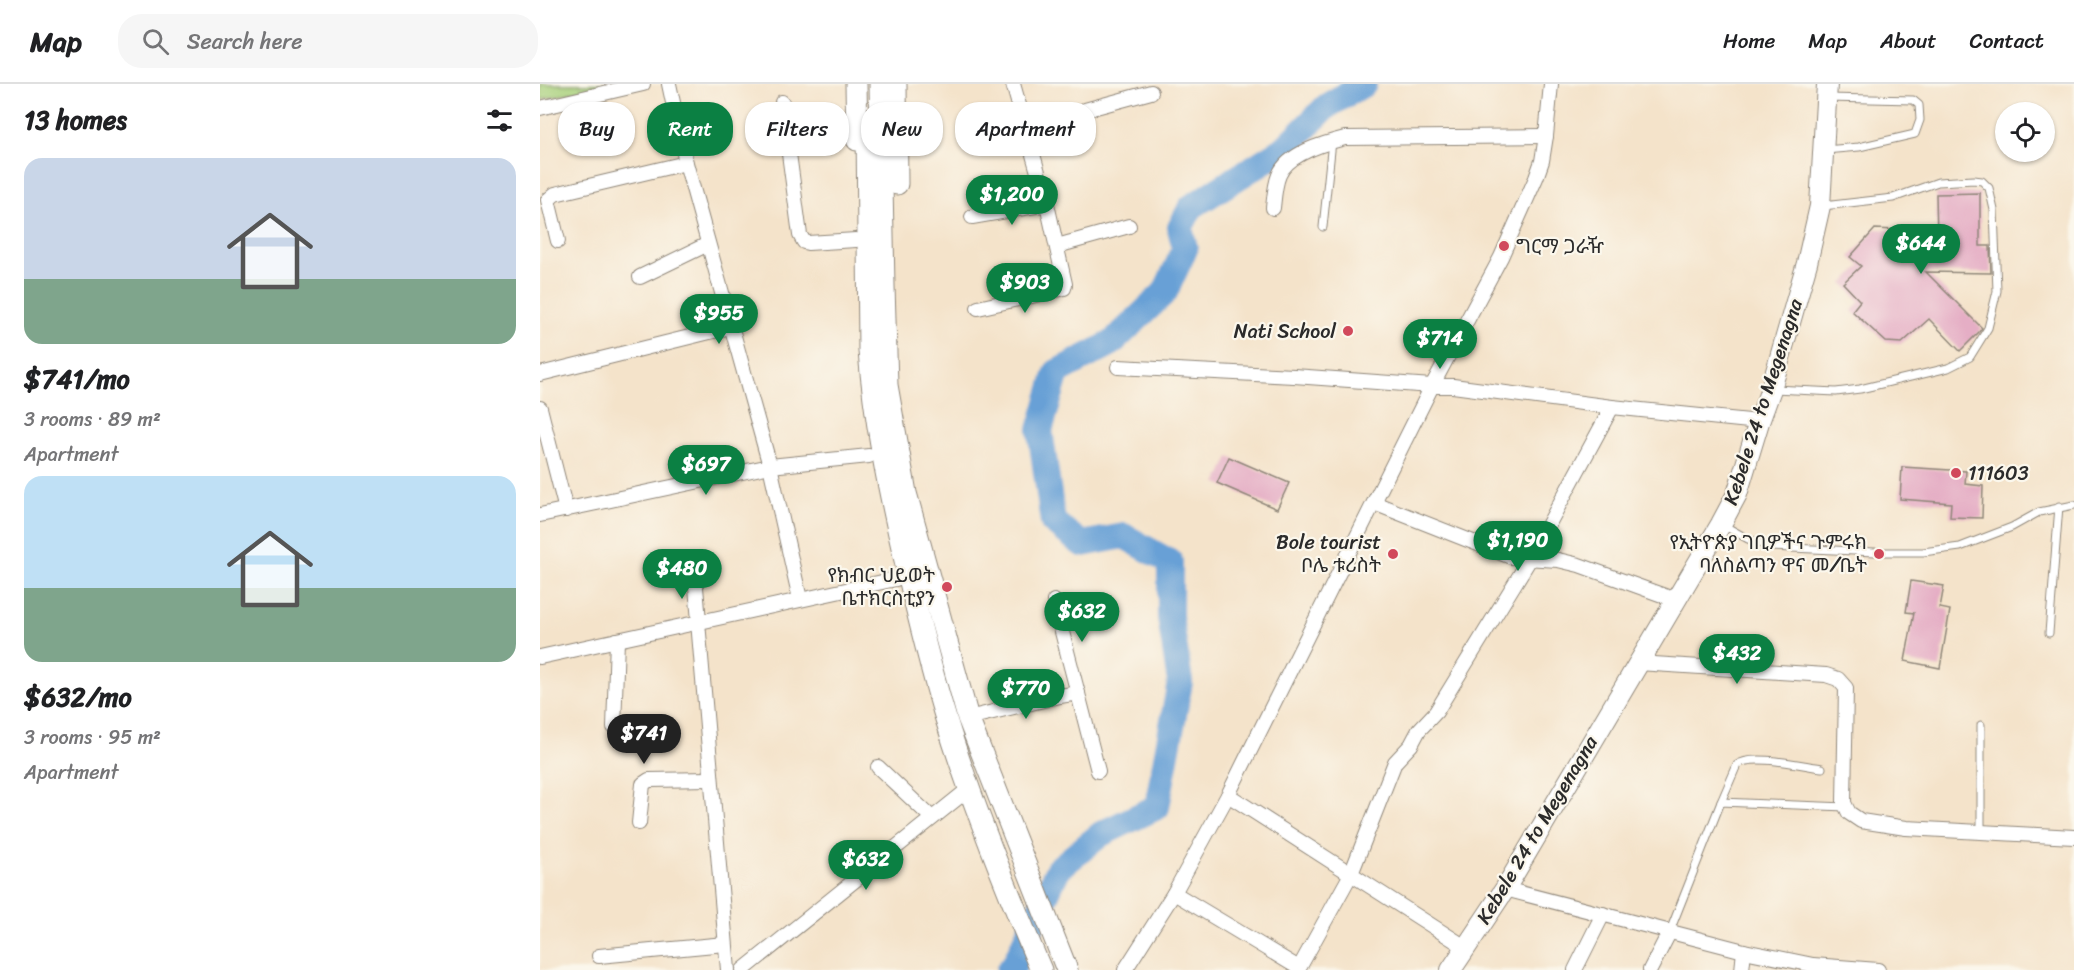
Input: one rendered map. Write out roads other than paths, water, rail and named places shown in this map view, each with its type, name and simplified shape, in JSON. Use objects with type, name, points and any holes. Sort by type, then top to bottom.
[{"type":"main road","points":[[856,84],[859,377],[869,456],[896,579],[906,598],[926,608]]},
{"type":"main road","points":[[867,84],[867,233],[880,386],[906,493],[946,719],[970,788],[1041,969]]},
{"type":"main road","points":[[880,84],[884,286],[880,386]]},
{"type":"main road","points":[[896,84],[897,301],[902,387],[912,458],[936,563],[926,608],[993,786],[1067,970]]},
{"type":"main road","name":"Kebele 24 to Megenagna","points":[[1451,970],[1504,889],[1737,494],[1800,289],[1820,206],[1826,91]]},
{"type":"main road","points":[[1014,902],[1036,892]]},
{"type":"street","points":[[540,108],[643,84]]},
{"type":"street","points":[[669,84],[686,163],[770,466],[800,598]]},
{"type":"street","points":[[1013,84],[1019,102]]},
{"type":"street","points":[[1125,970],[1174,893],[1228,795],[1432,386],[1501,257],[1536,178],[1546,136],[1551,84]]},
{"type":"street","points":[[1096,107],[1151,92]]},
{"type":"street","points":[[1273,208],[1279,175],[1286,165],[1303,153],[1332,141],[1346,138],[1546,136]]},
{"type":"street","points":[[789,156],[800,235],[804,242],[856,240]]},
{"type":"street","points":[[978,308],[1064,288],[1057,246],[1034,156]]},
{"type":"street","points":[[558,241],[548,200],[550,197],[686,163]]},
{"type":"street","points":[[972,217],[1047,204]]},
{"type":"street","points":[[1057,246],[1128,226]]},
{"type":"street","points":[[640,277],[708,244]]},
{"type":"street","points":[[540,374],[730,327]]},
{"type":"street","points":[[1118,367],[1453,386],[1612,407],[1759,422]]},
{"type":"street","points":[[1174,893],[1299,969],[1351,874],[1395,762],[1411,745],[1419,730],[1436,711],[1531,557],[1612,407]]},
{"type":"street","points":[[540,408],[566,510]]},
{"type":"street","points":[[540,515],[770,466],[869,456]]},
{"type":"street","points":[[1374,503],[1511,557],[1531,557],[1579,565],[1676,600]]},
{"type":"street","points":[[695,576],[728,970]]},
{"type":"street","points":[[540,657],[800,598],[896,579]]},
{"type":"street","points":[[1054,601],[1098,771]]},
{"type":"street","points":[[614,727],[617,640]]},
{"type":"street","points":[[1638,663],[1826,675],[1838,679],[1846,688],[1844,803],[1849,813],[1861,821],[1906,828],[2074,837]]},
{"type":"street","points":[[968,718],[1078,693]]},
{"type":"street","points":[[878,767],[932,818]]},
{"type":"street","points":[[639,823],[640,793],[643,784],[649,780],[711,779]]},
{"type":"street","points":[[743,970],[970,788]]},
{"type":"street","points":[[1228,795],[1465,947]]},
{"type":"street","points":[[1504,889],[1813,968],[1878,970]]},
{"type":"street","points":[[1575,970],[1603,914]]},
{"type":"street","points":[[1650,970],[1670,931]]},
{"type":"street","points":[[599,956],[725,944]]},
{"type":"street","points":[[1742,970],[1744,951]]},
{"type":"lane","points":[[1823,150],[1860,147],[1915,134],[1920,120],[1918,105],[1913,100],[1826,91]]},
{"type":"lane","points":[[1323,227],[1332,141]]},
{"type":"lane","points":[[1771,389],[1836,392],[1860,389],[1948,368],[1970,357],[1988,328],[1996,291],[1994,210],[1989,188],[1982,181],[1938,182],[1893,198],[1820,206]]},
{"type":"lane","points":[[1721,524],[1748,539],[1770,547],[1923,552],[1960,547],[2012,527],[2039,512],[2059,506],[2074,505]]},
{"type":"lane","points":[[2049,633],[2059,506]]},
{"type":"lane","points":[[1981,724],[1981,832]]},
{"type":"lane","points":[[1670,931],[1737,765],[1742,761],[1754,759],[1822,768]]},
{"type":"lane","points":[[1721,802],[1846,807]]},
{"type":"waterway","points":[[1009,970],[1014,965],[1058,869],[1101,834],[1157,807],[1180,682],[1170,617],[1170,562],[1124,536],[1082,544],[1053,522],[1040,430],[1057,372],[1112,343],[1165,292],[1185,249],[1180,228],[1191,207],[1286,147],[1327,106],[1364,84]]},
{"type":"place","name":"ግርማ ጋራዥ","points":[[1504,246]]},
{"type":"place","name":"Nati School","points":[[1348,331]]},
{"type":"place","name":"111603","points":[[1956,473]]},
{"type":"place","name":"Bole tourist ቦሌ ቱሪስት","points":[[1393,554]]},
{"type":"place","name":"የኢትዮጵያ ገቢዎችና ጉምሩክ ባለስልጣን ዋና መ/ቤት","points":[[1879,554]]},
{"type":"place","name":"የክብር ህይወት ቤተክርስቲያን","points":[[947,587]]}]
